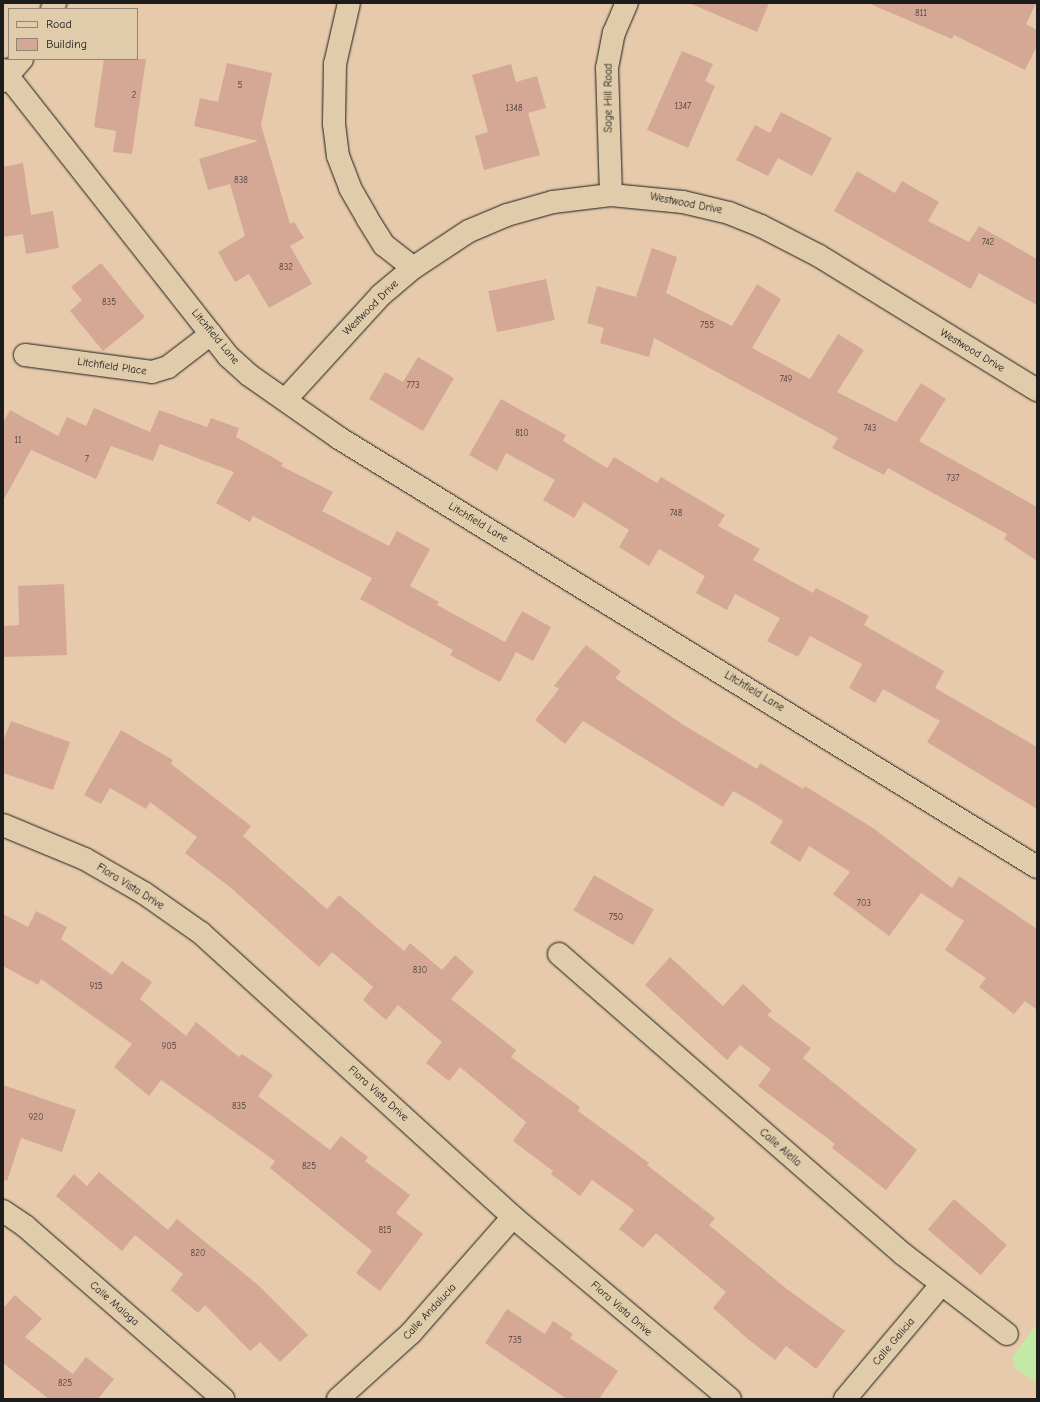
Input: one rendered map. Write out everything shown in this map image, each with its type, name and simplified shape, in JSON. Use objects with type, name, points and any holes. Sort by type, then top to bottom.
[{"type":"street","points":[[349,3],[335,64],[334,124],[338,156],[350,188],[384,244],[413,268]]},
{"type":"street","name":"Sage Hill Road","points":[[611,195],[607,68],[614,33],[627,3]]},
{"type":"street","name":"Litchfield Lane","points":[[9,71],[211,334],[249,375],[286,399],[339,438],[1037,867]]},
{"type":"street","name":"Westwood Drive","points":[[286,399],[381,295],[413,268],[469,231],[507,215],[553,202],[611,195],[683,202],[729,213],[761,226],[819,256],[1037,390]]},
{"type":"street","name":"Litchfield Place","points":[[25,355],[152,372],[168,367],[211,334]]},
{"type":"street","name":"Flora Vista Drive","points":[[3,825],[85,859],[144,893],[200,933],[513,1217],[730,1399]]},
{"type":"street","name":"Calle Alella","points":[[559,954],[740,1113],[942,1284],[1007,1334]]},
{"type":"street","name":"Calle Malaga","points":[[3,1211],[25,1226],[223,1399]]},
{"type":"street","name":"Calle Andalucia","points":[[338,1399],[411,1334],[513,1217]]},
{"type":"street","name":"Calle Galicia","points":[[845,1399],[942,1284]]},
{"type":"green space","points":[[1037,1323],[1037,1383],[1015,1368],[1012,1358]]},
{"type":"building","points":[[689,3],[769,3],[757,32]]},
{"type":"building","points":[[868,3],[1036,3],[1026,24],[1037,30],[1037,46],[1025,70],[954,35],[952,39]]},
{"type":"building","points":[[682,51],[713,64],[705,81],[715,86],[688,148],[647,130]]},
{"type":"building","points":[[146,59],[132,154],[113,152],[116,131],[94,127],[104,60]]},
{"type":"building","points":[[227,63],[272,73],[261,125],[290,224],[294,222],[304,238],[290,246],[312,284],[269,308],[249,274],[235,282],[218,252],[245,236],[230,184],[208,190],[199,159],[258,141],[194,126],[200,98],[218,102]]},
{"type":"building","points":[[511,64],[516,82],[537,76],[546,108],[528,113],[540,155],[484,170],[475,136],[488,132],[472,75]]},
{"type":"building","points":[[781,112],[832,138],[812,176],[778,158],[768,176],[736,160],[755,125],[770,133]]},
{"type":"building","points":[[23,163],[31,215],[53,211],[59,248],[26,254],[23,234],[3,237],[3,167]]},
{"type":"building","points":[[857,171],[895,193],[902,181],[939,202],[928,221],[969,242],[979,226],[1037,259],[1037,305],[979,273],[971,289],[834,211]]},
{"type":"building","points":[[652,248],[677,257],[666,293],[732,326],[757,284],[781,299],[752,348],[810,379],[838,334],[864,350],[837,392],[896,422],[921,383],[946,399],[919,441],[1037,507],[1037,561],[1004,539],[1007,534],[888,468],[884,475],[832,448],[838,438],[654,338],[649,357],[600,343],[604,328],[587,323],[597,286],[636,297]]},
{"type":"building","points":[[101,263],[145,317],[103,351],[70,311],[82,300],[71,287]]},
{"type":"building","points":[[546,279],[555,320],[497,332],[488,291]]},
{"type":"building","points":[[418,357],[454,378],[423,431],[369,399],[385,372],[403,382]]},
{"type":"building","points":[[501,399],[566,435],[563,441],[607,468],[614,457],[657,483],[661,477],[725,515],[718,526],[760,549],[753,560],[813,593],[816,588],[869,616],[864,625],[944,671],[935,688],[1037,747],[1037,809],[927,742],[940,721],[883,689],[875,703],[849,688],[862,664],[810,636],[798,657],[767,641],[780,618],[735,594],[727,610],[696,593],[705,576],[659,549],[649,566],[619,547],[629,530],[584,502],[574,518],[543,500],[555,480],[506,453],[497,471],[469,455]]},
{"type":"building","points":[[94,408],[150,432],[159,410],[207,427],[211,418],[239,428],[236,437],[283,463],[281,466],[333,492],[322,511],[389,546],[397,531],[430,549],[410,586],[439,602],[437,605],[505,642],[522,611],[551,627],[533,661],[516,652],[500,682],[450,655],[453,650],[360,599],[372,578],[253,516],[250,522],[216,503],[234,472],[160,444],[153,461],[111,446],[96,479],[31,450],[3,501],[3,423],[10,410],[58,436],[67,417],[86,426]]},
{"type":"building","points":[[64,584],[67,655],[3,657],[3,626],[19,625],[18,586]]},
{"type":"building","points":[[586,645],[621,671],[615,678],[682,724],[757,769],[760,763],[803,789],[805,786],[873,828],[952,888],[959,876],[1037,929],[1037,1010],[1025,1001],[1014,1014],[979,987],[986,978],[945,950],[964,921],[921,893],[889,936],[833,894],[850,872],[809,846],[800,862],[770,843],[783,821],[751,801],[733,791],[723,807],[583,721],[565,744],[535,720],[559,689],[554,686]]},
{"type":"building","points":[[11,721],[70,742],[53,790],[3,773],[3,741]]},
{"type":"building","points":[[121,730],[173,760],[171,764],[251,826],[243,836],[327,909],[339,895],[404,951],[410,943],[442,970],[455,955],[474,972],[451,999],[516,1050],[511,1057],[580,1107],[578,1111],[649,1163],[647,1165],[715,1218],[709,1225],[788,1290],[845,1331],[816,1369],[786,1346],[775,1360],[749,1340],[713,1308],[726,1292],[656,1233],[643,1248],[619,1229],[634,1210],[592,1180],[580,1196],[551,1174],[553,1171],[513,1141],[526,1122],[460,1067],[449,1081],[426,1063],[442,1042],[398,1005],[386,1020],[363,1000],[373,987],[332,952],[319,967],[230,887],[185,853],[197,837],[150,802],[146,809],[110,788],[101,804],[84,795]]},
{"type":"building","points":[[594,875],[654,909],[633,945],[574,911]]},
{"type":"building","points":[[36,911],[67,927],[61,939],[112,975],[122,961],[152,982],[140,999],[186,1036],[196,1022],[239,1057],[242,1054],[273,1075],[258,1096],[330,1150],[341,1136],[368,1157],[365,1161],[410,1195],[396,1213],[423,1234],[380,1291],[356,1273],[372,1251],[270,1168],[275,1161],[161,1080],[149,1096],[114,1067],[132,1044],[41,979],[38,985],[3,966],[3,914],[28,927]]},
{"type":"building","points":[[670,957],[723,1006],[743,984],[772,1011],[767,1015],[811,1048],[803,1058],[917,1150],[886,1190],[832,1148],[835,1144],[758,1086],[771,1069],[740,1045],[727,1060],[645,985]]},
{"type":"building","points":[[3,1085],[76,1110],[62,1152],[21,1138],[7,1181],[3,1180]]},
{"type":"building","points":[[99,1172],[168,1230],[177,1219],[257,1284],[308,1335],[280,1362],[260,1342],[250,1351],[205,1305],[198,1313],[171,1290],[183,1274],[135,1235],[122,1251],[56,1196],[74,1174],[87,1186]]},
{"type":"building","points":[[954,1199],[1007,1245],[981,1275],[928,1229]]},
{"type":"building","points":[[15,1295],[42,1319],[25,1337],[73,1374],[86,1357],[114,1379],[98,1399],[49,1399],[3,1363],[3,1308]]},
{"type":"building","points":[[507,1309],[545,1334],[553,1321],[573,1334],[570,1338],[618,1371],[599,1399],[567,1399],[485,1343]]}]
